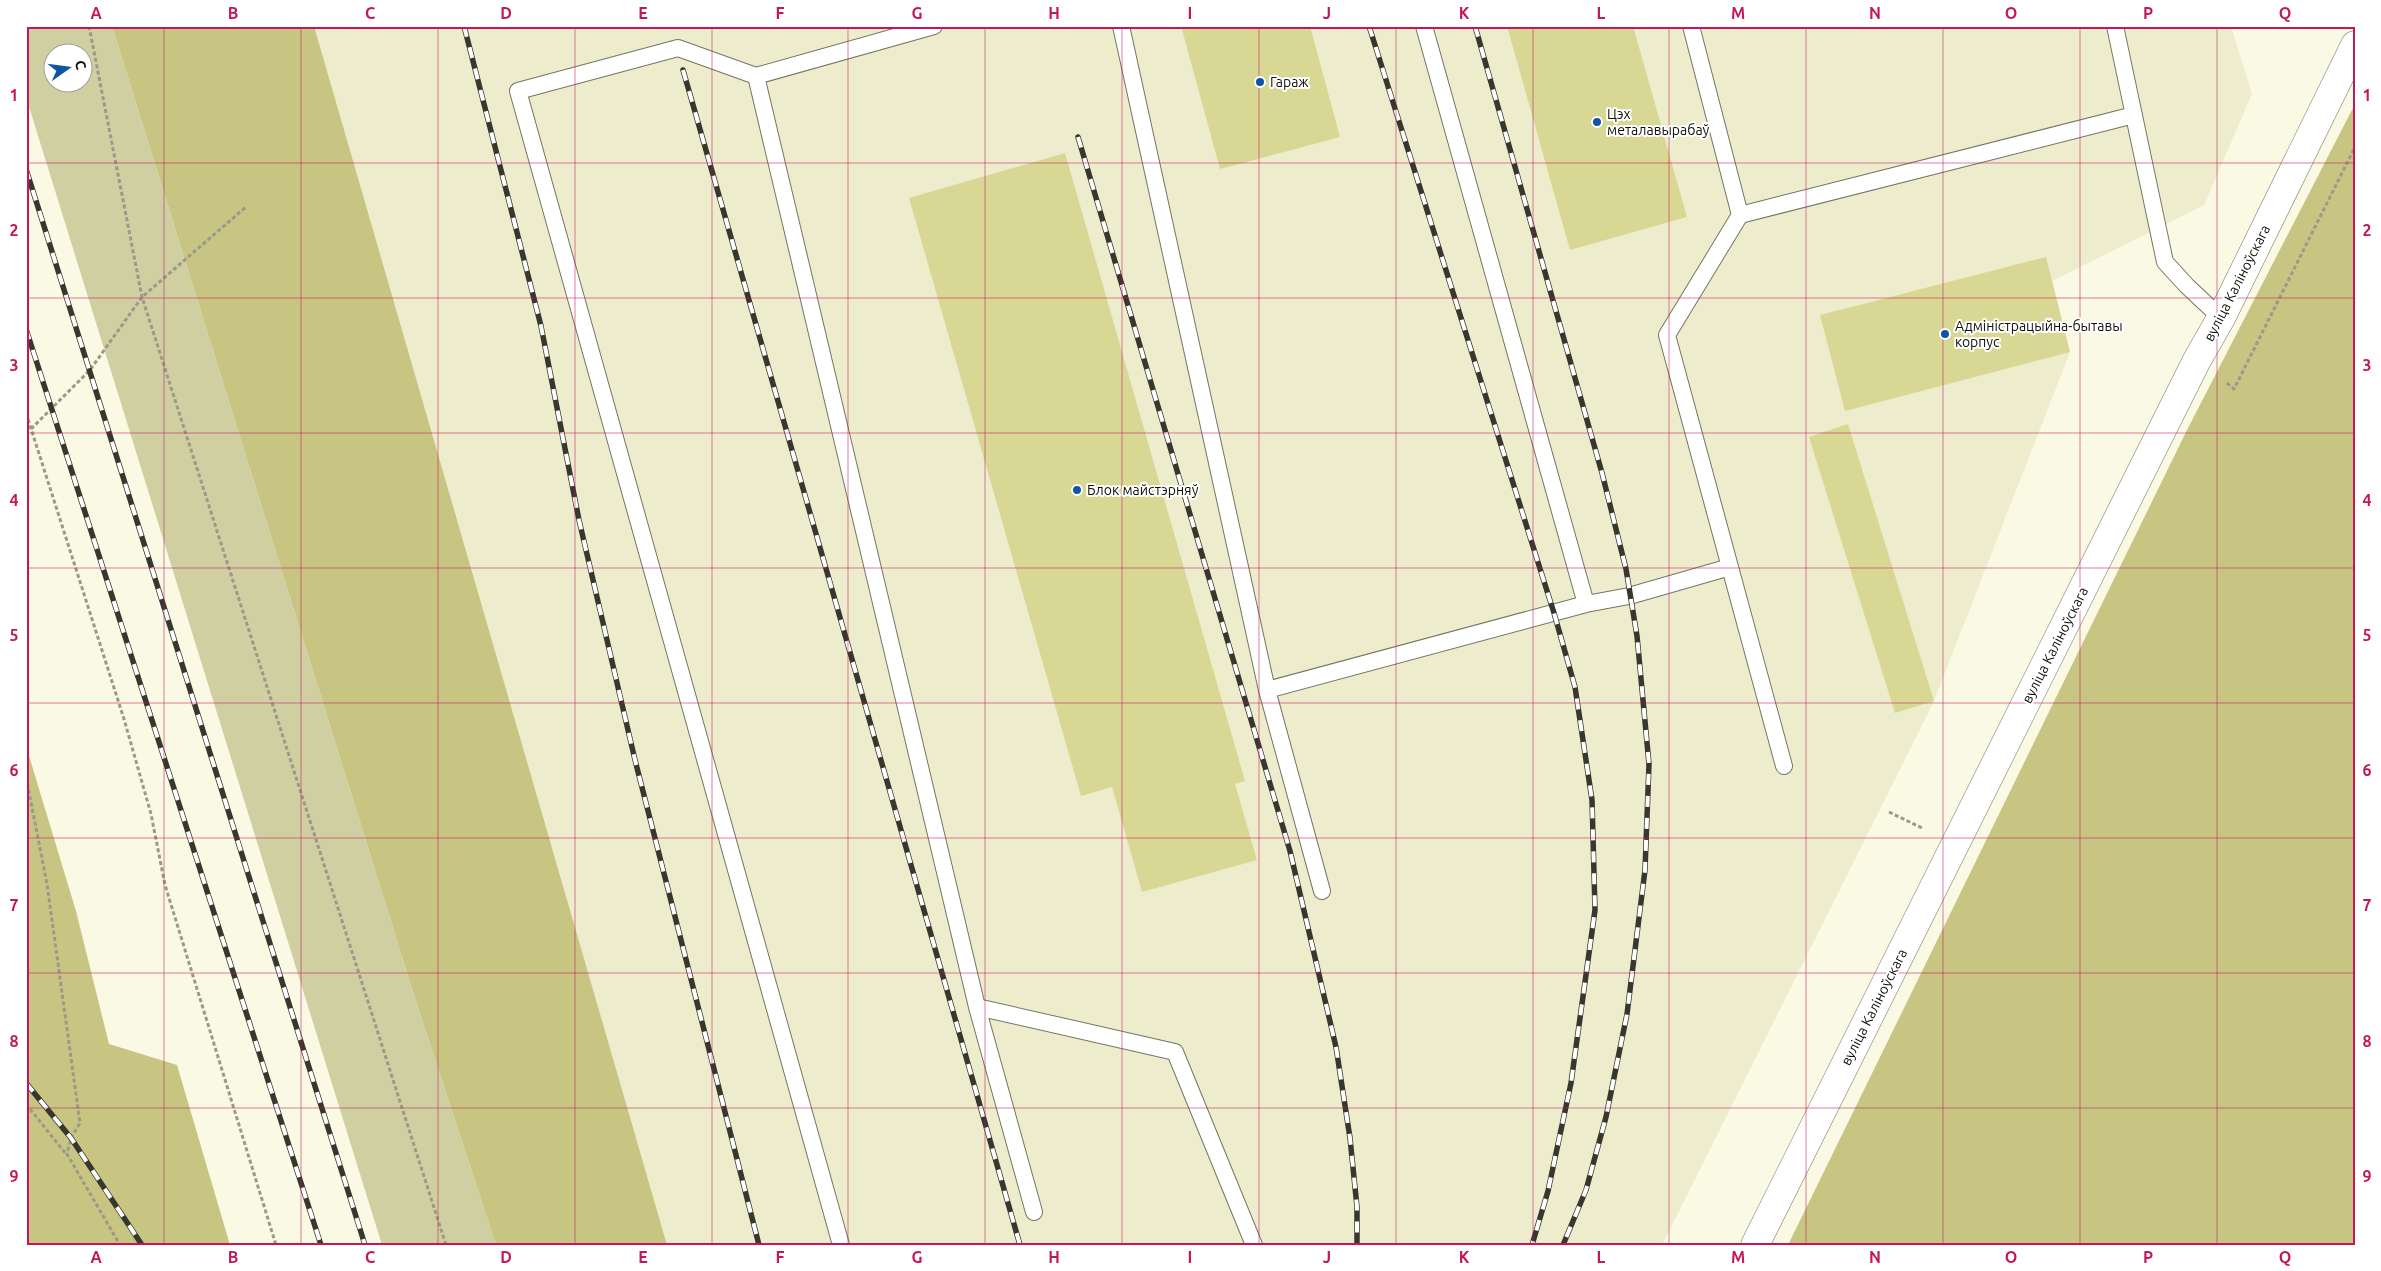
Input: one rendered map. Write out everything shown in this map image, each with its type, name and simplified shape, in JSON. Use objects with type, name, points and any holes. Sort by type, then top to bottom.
[{"type":"street","name":"вуліца Каліноўскага","points":[[1755,1245],[2197,360],[2221,318],[2355,45]]},
{"type":"lane","points":[[841,1245],[518,91],[678,48],[756,76],[934,26]]},
{"type":"lane","points":[[1121,26],[1268,690],[1322,891]]},
{"type":"lane","points":[[1424,26],[1586,604]]},
{"type":"lane","points":[[1691,26],[1740,215]]},
{"type":"lane","points":[[2116,26],[2165,262],[2221,318]]},
{"type":"lane","points":[[756,76],[977,1008],[1034,1212]]},
{"type":"lane","points":[[1784,766],[1667,334],[1740,215],[2134,115]]},
{"type":"lane","points":[[1268,690],[1586,604],[1629,596],[1730,567]]},
{"type":"lane","points":[[977,1008],[1175,1052],[1254,1245]]},
{"type":"path","points":[[89,26],[142,297],[446,1245]]},
{"type":"path","points":[[2234,389],[2355,147]]},
{"type":"path","points":[[32,429],[90,370],[142,297],[246,206]]},
{"type":"path","points":[[26,413],[124,719],[151,814],[165,885],[276,1245]]},
{"type":"path","points":[[26,778],[47,884],[80,1123],[71,1138],[67,1154]]},
{"type":"path","points":[[26,1104],[67,1154],[120,1245]]},
{"type":"shaded area","points":[[26,26],[112,26],[413,992],[496,1245],[382,1245],[26,97]]},
{"type":"shaded area","points":[[112,26],[314,26],[667,1245],[496,1245],[413,992]]},
{"type":"shaded area","points":[[314,26],[2231,26],[2252,94],[2204,205],[2052,281],[2070,352],[1934,701],[1662,1245],[667,1245]]},
{"type":"shaded area","points":[[2355,104],[2355,1245],[1788,1245],[2187,430]]},
{"type":"shaded area","points":[[26,746],[76,911],[109,1044],[177,1065],[230,1245],[26,1245]]},
{"type":"building","name":"Гараж","points":[[1181,26],[1310,26],[1340,137],[1220,169]]},
{"type":"building","name":"Цэх металавырабаў","points":[[1507,26],[1633,26],[1687,217],[1570,250]]},
{"type":"building","name":"Блок майстэрняў","points":[[1065,153],[1245,781],[1235,784],[1257,860],[1142,892],[1112,787],[1081,796],[909,198]]},
{"type":"building","name":"Адміністрацыйна-бытавы корпус","points":[[2046,257],[2070,352],[1845,411],[1820,315]]},
{"type":"building","points":[[1848,424],[1934,701],[1895,713],[1809,437]]},
{"type":"railway","points":[[464,26],[541,326],[579,520],[635,760],[759,1245]]},
{"type":"railway","points":[[1369,26],[1554,613],[1575,687],[1592,800],[1595,910],[1571,1083],[1548,1191],[1532,1245]]},
{"type":"railway","points":[[1475,26],[1602,473],[1626,569],[1637,636],[1649,764],[1645,870],[1627,1014],[1606,1117],[1586,1190],[1563,1245]]},
{"type":"railway","points":[[683,70],[1020,1245]]},
{"type":"railway","points":[[1078,137],[1290,851],[1336,1047],[1350,1138],[1357,1207],[1357,1245]]},
{"type":"railway","points":[[26,169],[365,1245]]},
{"type":"railway","points":[[26,329],[321,1245]]},
{"type":"railway","points":[[26,1083],[71,1138],[142,1245]]},
{"type":"place","name":"Гараж","points":[[1260,82]]},
{"type":"place","name":"Цэх металавырабаў","points":[[1597,122]]},
{"type":"place","name":"Адміністрацыйна-бытавы корпус","points":[[1945,334]]},
{"type":"place","name":"Блок майстэрняў","points":[[1077,490]]}]
